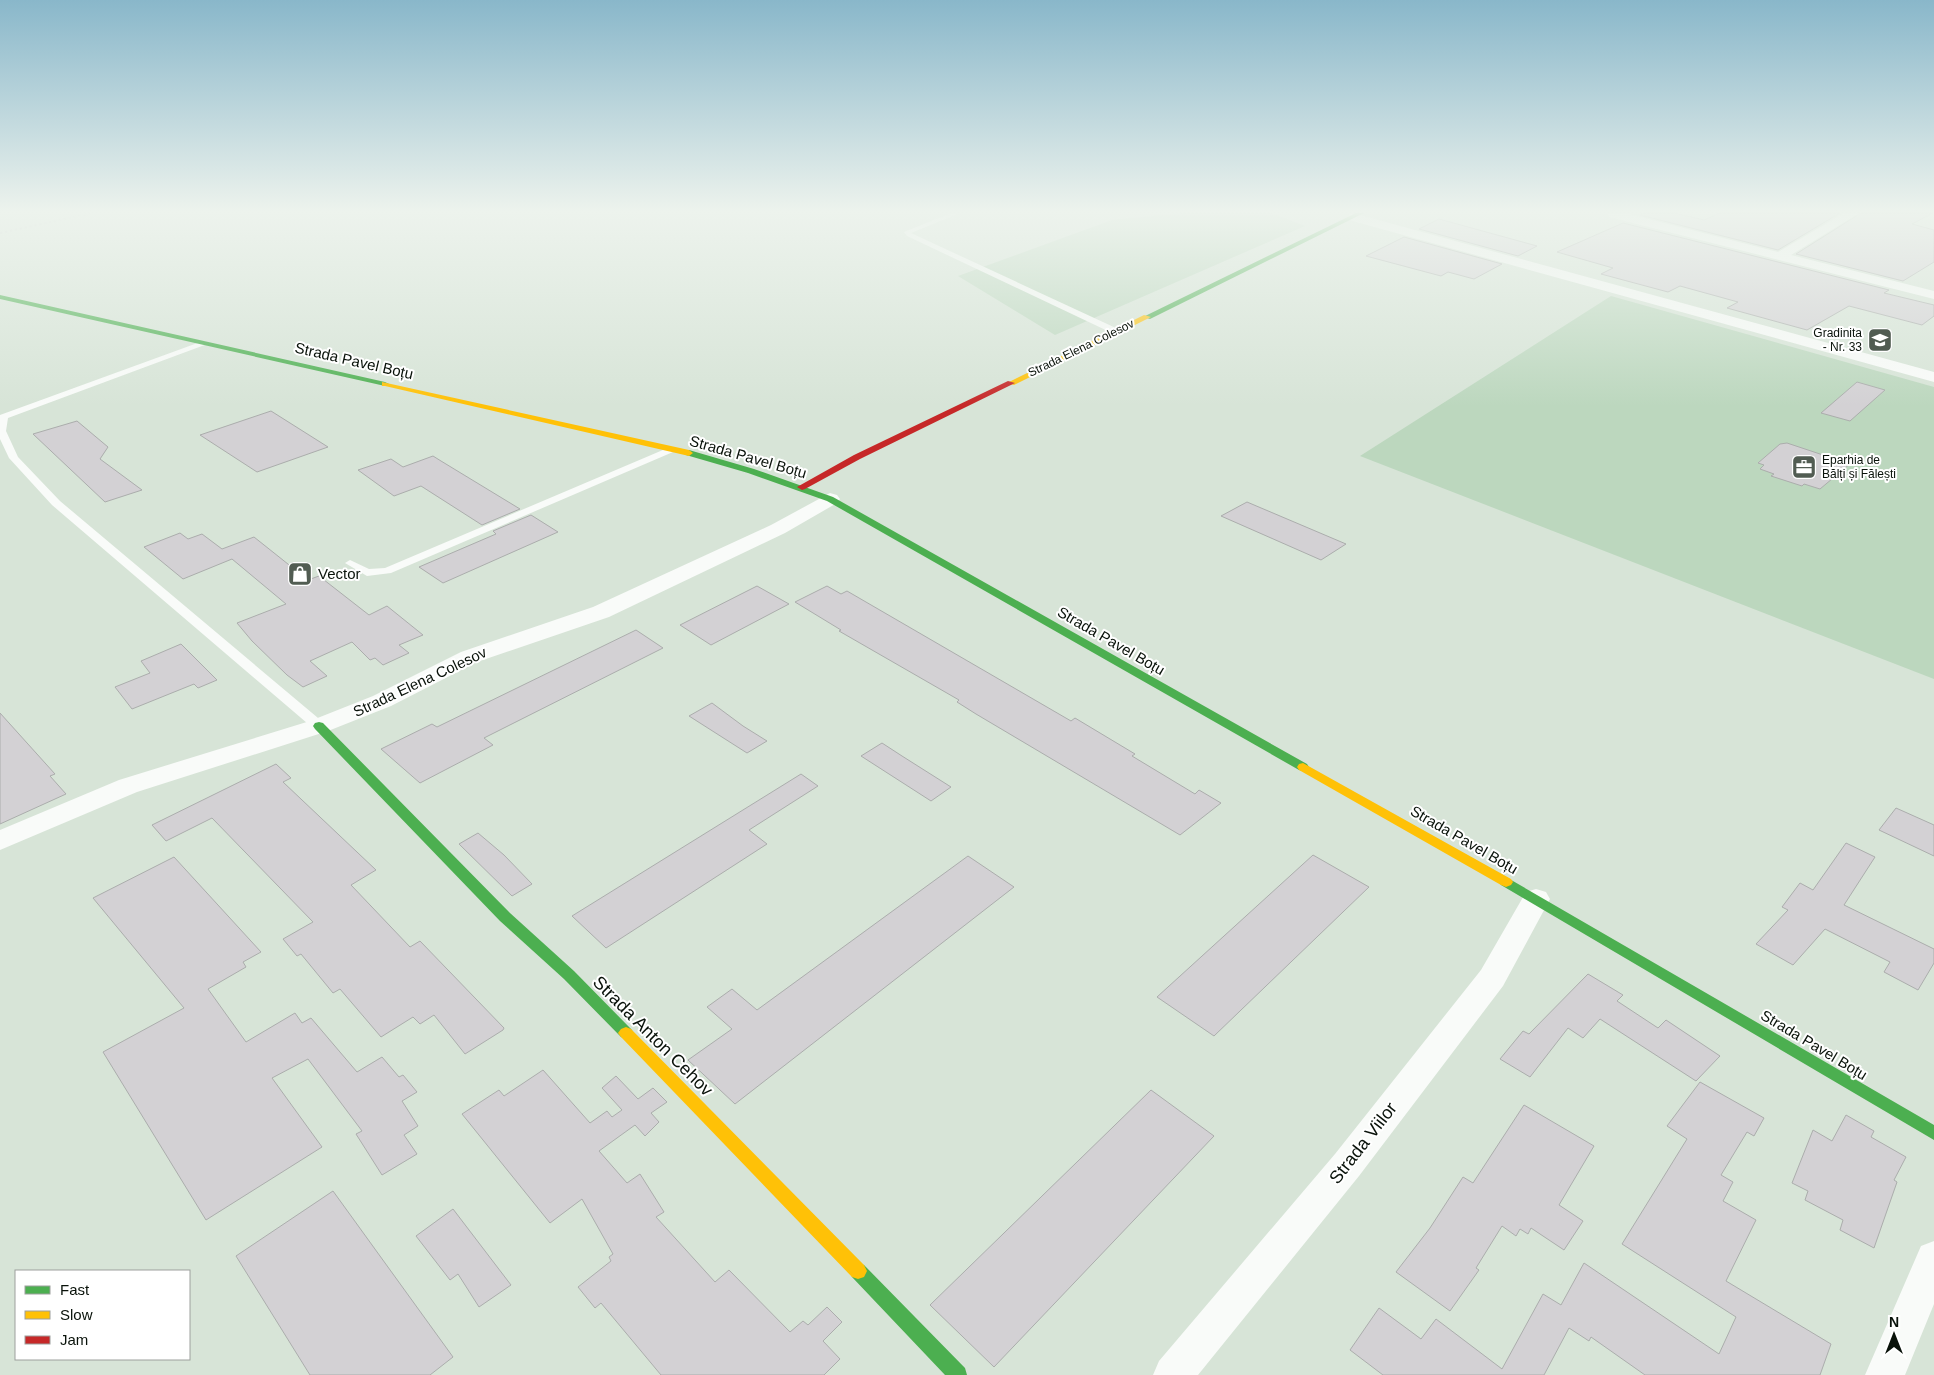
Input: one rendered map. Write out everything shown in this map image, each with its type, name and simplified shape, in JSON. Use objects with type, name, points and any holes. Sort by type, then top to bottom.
[{"type":"main road","name":"Strada Elena Colesov","points":[[802,487],[857,457],[1227,277]]},
{"type":"main road","name":"Strada Pavel Boțu","points":[[0,296],[670,450],[802,487],[830,499],[1536,899],[1934,1133]]},
{"type":"main road","name":"Strada Anton Cehov","points":[[319,726],[504,916],[569,975],[705,1112],[958,1375]]},
{"type":"street","points":[[1577,277],[1934,378]]},
{"type":"street","points":[[1863,277],[1934,295]]},
{"type":"street","name":"Strada Elena Colesov","points":[[0,841],[128,786],[319,726],[382,701],[469,657],[601,612],[778,529],[830,499]]},
{"type":"street","name":"Strada Viilor","points":[[1173,1375],[1346,1165],[1492,978],[1536,899]]},
{"type":"street","points":[[1885,1375],[1934,1258]]},
{"type":"lane","points":[[999,277],[1115,331]]},
{"type":"lane","points":[[206,342],[2,418],[1,431],[14,458],[56,503],[319,726]]},
{"type":"lane","points":[[350,563],[367,573],[387,571],[670,450]]},
{"type":"green space","points":[[960,277],[1188,277],[1055,335]]},
{"type":"green space","points":[[1611,296],[1934,387],[1934,679],[1360,456]]},
{"type":"building","points":[[1613,277],[1838,277],[1889,290],[1884,293],[1934,305],[1934,316],[1922,325],[1849,306],[1807,330],[1727,308],[1738,302],[1680,286],[1668,292]]},
{"type":"building","points":[[1888,277],[1909,277],[1903,281]]},
{"type":"building","points":[[1857,382],[1885,390],[1850,421],[1821,413]]},
{"type":"building","points":[[271,411],[328,447],[257,472],[200,435]]},
{"type":"building","points":[[77,421],[108,447],[100,459],[142,490],[105,502],[33,434]]},
{"type":"building","name":"Eparhia de Bălți și Fălești","points":[[1787,443],[1851,463],[1820,489],[1804,484],[1802,486],[1771,476],[1774,474],[1760,469],[1764,465],[1758,463],[1780,444]]},
{"type":"building","points":[[433,456],[520,509],[482,525],[421,486],[394,496],[358,470],[391,459],[403,467]]},
{"type":"building","points":[[1247,502],[1346,544],[1321,560],[1221,516]]},
{"type":"building","points":[[531,515],[558,532],[443,583],[419,567],[496,534],[493,531]]},
{"type":"building","points":[[180,533],[188,539],[202,534],[222,549],[254,537],[308,580],[319,576],[369,615],[387,606],[423,635],[399,645],[409,653],[383,665],[375,658],[370,660],[352,642],[310,661],[327,676],[303,687],[287,675],[252,641],[237,623],[286,604],[232,559],[183,579],[144,547]]},
{"type":"building","points":[[757,586],[789,604],[711,645],[680,625]]},
{"type":"building","points":[[827,586],[841,594],[847,591],[1071,721],[1075,718],[1135,754],[1132,756],[1195,794],[1199,790],[1221,803],[1180,835],[976,714],[957,702],[959,700],[839,631],[841,630],[795,602]]},
{"type":"building","points":[[636,630],[663,648],[484,738],[493,745],[420,783],[381,749],[432,724],[437,727]]},
{"type":"building","points":[[181,644],[217,680],[198,688],[194,684],[132,709],[115,687],[150,673],[141,661]]},
{"type":"building","points":[[712,703],[767,741],[747,753],[689,716]]},
{"type":"building","points":[[0,713],[55,774],[50,776],[66,794],[0,824]]},
{"type":"building","points":[[882,743],[951,787],[931,801],[861,756]]},
{"type":"building","points":[[276,764],[291,778],[283,782],[376,870],[351,885],[410,947],[420,941],[504,1028],[503,1030],[465,1054],[434,1015],[420,1024],[413,1017],[381,1037],[340,989],[333,993],[301,954],[297,956],[283,939],[313,922],[212,818],[166,841],[152,825]]},
{"type":"building","points":[[801,774],[818,786],[749,830],[767,844],[606,948],[572,916]]},
{"type":"building","points":[[1896,808],[1934,825],[1934,856],[1879,830]]},
{"type":"building","points":[[478,833],[504,855],[532,884],[512,896],[459,844]]},
{"type":"building","points":[[1846,843],[1875,857],[1844,905],[1934,949],[1934,963],[1918,990],[1884,972],[1890,962],[1825,929],[1793,965],[1756,944],[1788,910],[1782,907],[1800,883],[1813,890]]},
{"type":"building","points":[[1313,855],[1369,887],[1214,1036],[1157,997]]},
{"type":"building","points":[[968,856],[1014,887],[735,1104],[688,1060],[732,1029],[707,1007],[732,989],[757,1010]]},
{"type":"building","points":[[174,857],[261,952],[243,962],[246,967],[208,989],[246,1042],[295,1013],[302,1023],[311,1018],[357,1072],[382,1057],[399,1077],[403,1075],[417,1092],[402,1101],[418,1126],[404,1135],[417,1154],[382,1175],[356,1134],[362,1131],[308,1059],[272,1078],[322,1147],[206,1220],[103,1052],[184,1008],[93,898]]},
{"type":"building","points":[[1588,974],[1623,995],[1617,1001],[1658,1028],[1666,1020],[1720,1056],[1696,1081],[1600,1019],[1583,1038],[1568,1028],[1530,1077],[1500,1059],[1523,1031],[1529,1034]]},
{"type":"building","points":[[543,1070],[590,1123],[607,1111],[612,1117],[622,1110],[602,1088],[616,1076],[638,1099],[653,1088],[667,1102],[651,1113],[659,1122],[645,1136],[635,1125],[599,1151],[627,1183],[640,1174],[664,1212],[656,1217],[715,1282],[729,1270],[790,1332],[803,1321],[808,1325],[827,1307],[842,1322],[823,1341],[840,1359],[824,1375],[661,1375],[601,1303],[595,1308],[578,1287],[611,1261],[609,1257],[613,1254],[582,1199],[550,1223],[462,1114],[499,1090],[504,1096]]},
{"type":"building","points":[[1700,1082],[1764,1118],[1754,1136],[1747,1132],[1721,1175],[1733,1182],[1723,1201],[1756,1220],[1726,1281],[1831,1344],[1820,1375],[1645,1375],[1591,1337],[1589,1341],[1569,1328],[1544,1375],[1383,1375],[1350,1350],[1379,1308],[1421,1339],[1436,1319],[1502,1369],[1543,1294],[1561,1305],[1584,1263],[1719,1354],[1736,1317],[1622,1244],[1687,1139],[1667,1126]]},
{"type":"building","points":[[1151,1090],[1214,1136],[994,1367],[930,1305]]},
{"type":"building","points":[[1524,1105],[1594,1146],[1559,1205],[1583,1221],[1564,1250],[1531,1228],[1528,1234],[1520,1229],[1516,1236],[1502,1226],[1476,1268],[1479,1270],[1450,1311],[1396,1272],[1430,1228],[1463,1177],[1473,1183]]},
{"type":"building","points":[[1846,1115],[1874,1131],[1871,1137],[1906,1157],[1894,1180],[1897,1182],[1874,1248],[1840,1230],[1843,1220],[1805,1200],[1808,1191],[1792,1183],[1813,1130],[1832,1141]]},
{"type":"building","points":[[333,1191],[453,1357],[430,1375],[310,1375],[236,1256]]},
{"type":"building","points":[[453,1209],[511,1285],[479,1307],[458,1274],[450,1280],[416,1236]]},
{"type":"traffic: fast","points":[[1147,317],[1229,277]]},
{"type":"traffic: fast","points":[[0,297],[385,384]]},
{"type":"traffic: fast","points":[[689,453],[751,471],[830,499],[1303,767]]},
{"type":"traffic: fast","points":[[319,726],[505,917],[569,975],[626,1033]]},
{"type":"traffic: fast","points":[[1506,882],[1934,1133]]},
{"type":"traffic: fast","points":[[858,1271],[958,1375]]},
{"type":"traffic: slow","points":[[1011,383],[1147,317]]},
{"type":"traffic: slow","points":[[385,384],[689,453]]},
{"type":"traffic: slow","points":[[1303,767],[1506,882]]},
{"type":"traffic: slow","points":[[626,1033],[858,1271]]},
{"type":"traffic: jam","points":[[802,487],[857,457],[1011,383]]},
{"type":"place","name":"Gradinita - Nr. 33","points":[[1880,340]]},
{"type":"place","name":"Eparhia de Bălți și Fălești","points":[[1804,467]]},
{"type":"place","name":"Vector","points":[[300,574]]}]
